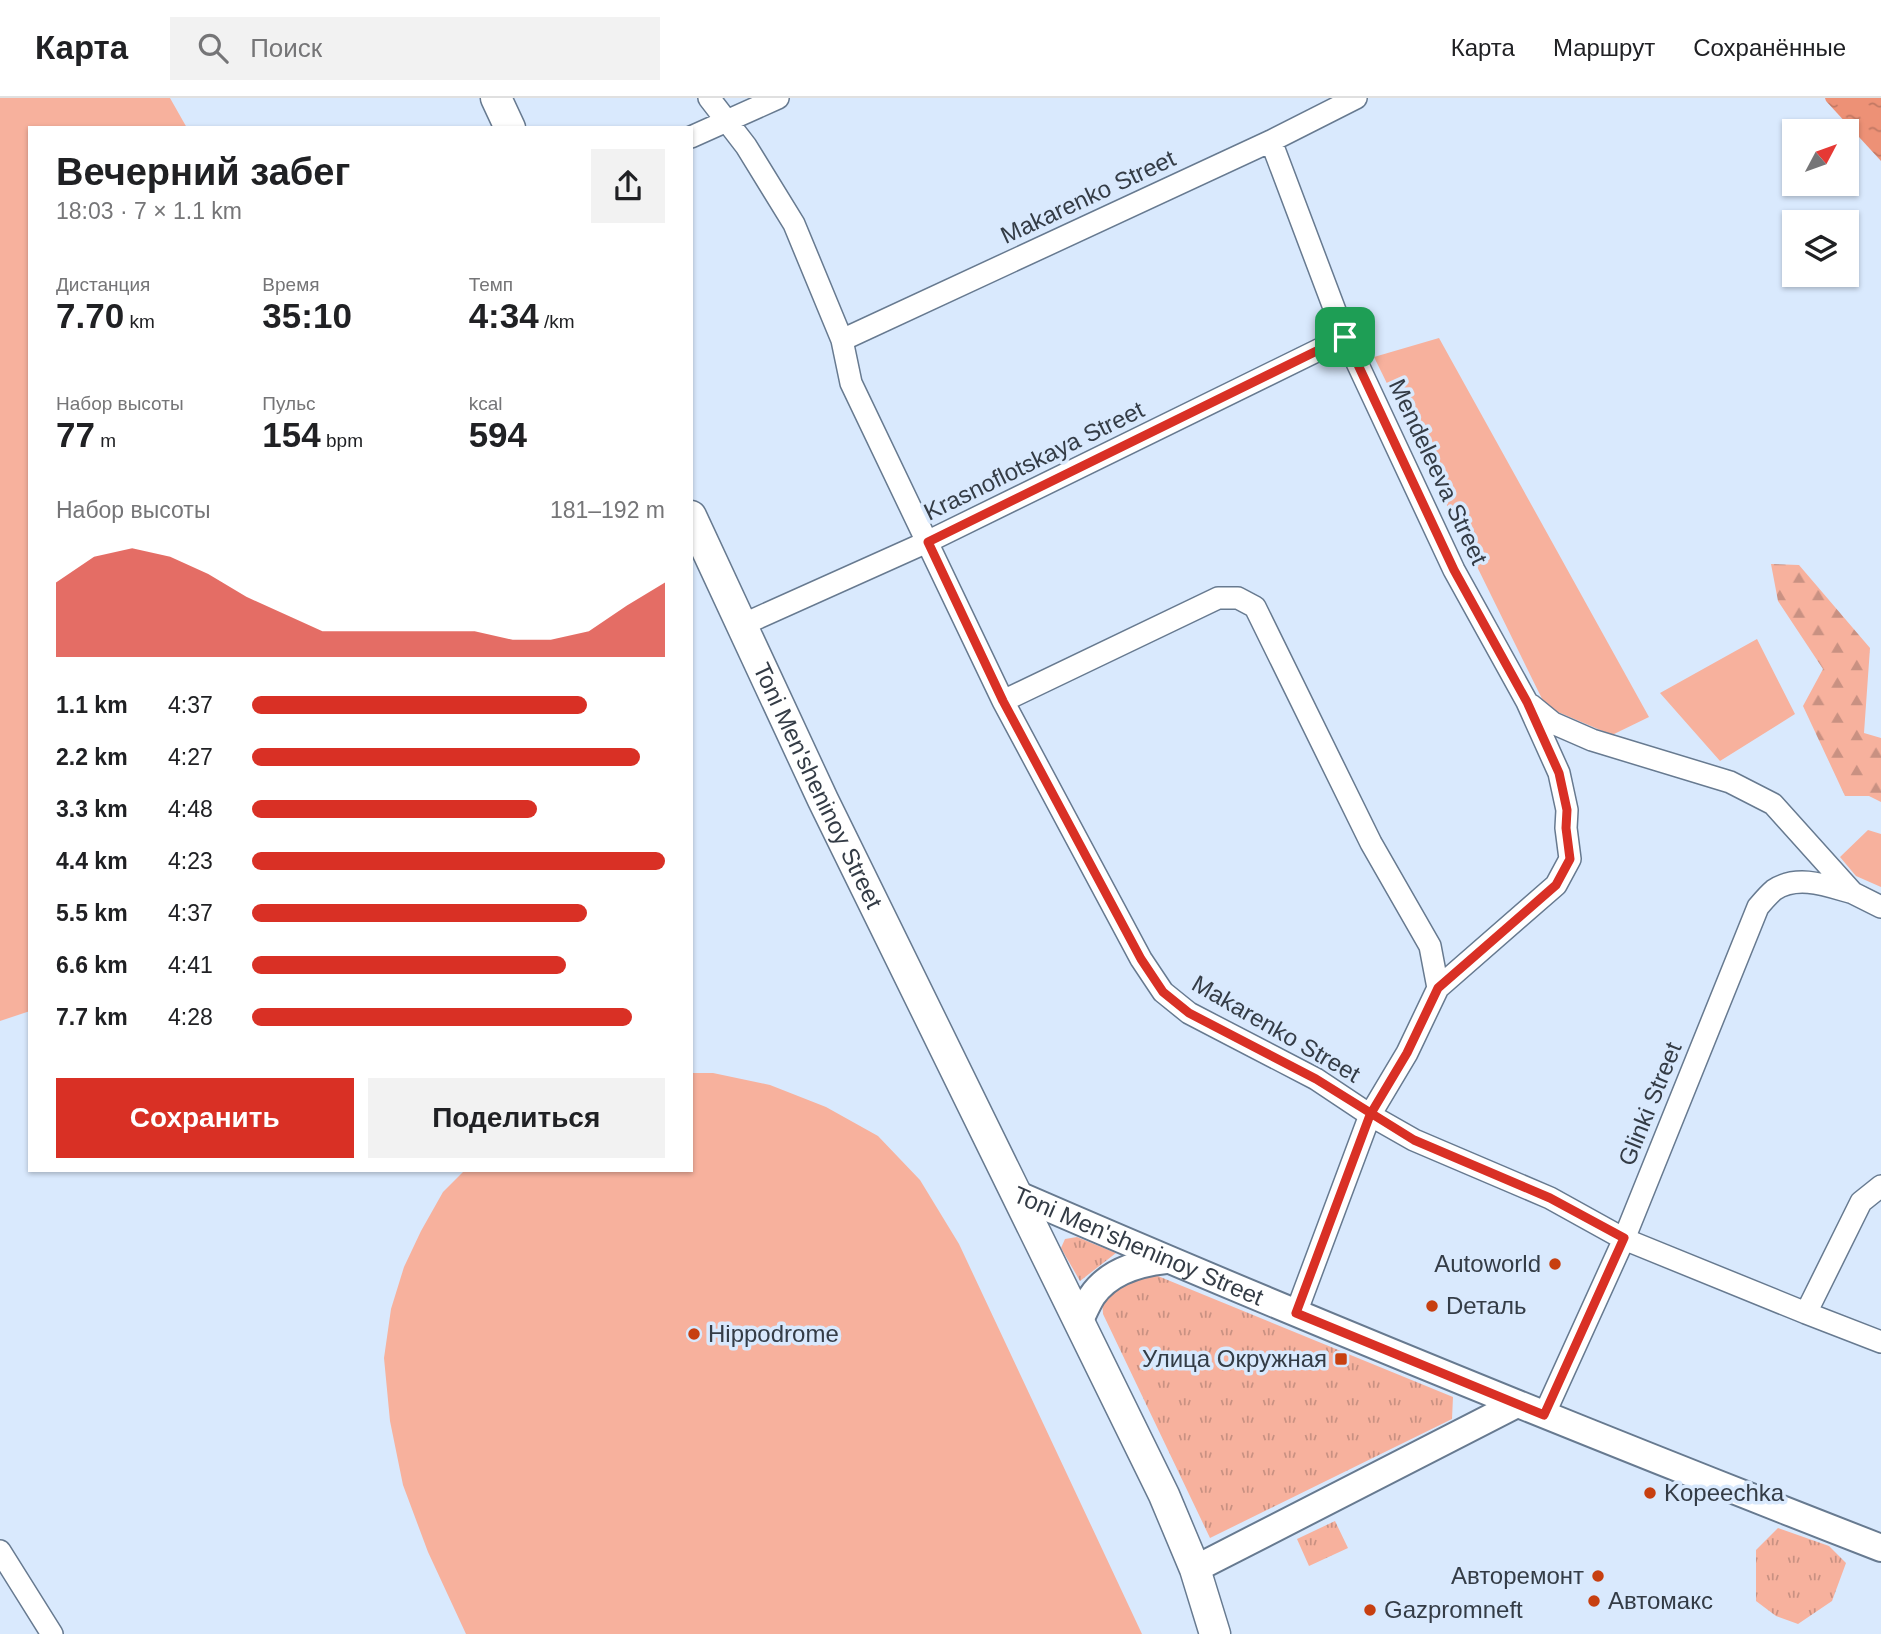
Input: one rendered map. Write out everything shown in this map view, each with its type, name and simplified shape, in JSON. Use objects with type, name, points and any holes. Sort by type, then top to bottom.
[{"type":"main road","points":[[496,98],[509,126]]},
{"type":"main road","name":"Toni Men'sheninoy Street","points":[[693,520],[823,800],[1016,1194]]},
{"type":"main road","points":[[1016,1194],[1164,1494],[1195,1569],[1215,1634]]},
{"type":"street","name":"Makarenko Street","points":[[709,98],[746,146],[794,224],[842,340],[851,383],[1003,701],[1141,959],[1163,992],[1189,1013],[1316,1079],[1414,1140],[1550,1198],[1624,1238],[1881,1342]]},
{"type":"street","points":[[693,136],[778,98]]},
{"type":"street","name":"Makarenko Street","points":[[842,340],[1270,141],[1356,98]]},
{"type":"street","name":"Mendeleeva Street","points":[[1270,141],[1345,337],[1454,570],[1527,702],[1559,773],[1567,810],[1570,859],[1556,885],[1438,988]]},
{"type":"street","name":"Krasnoflotskaya Street","points":[[742,625],[928,542],[1345,337]]},
{"type":"street","points":[[1003,701],[1218,598],[1238,598],[1255,607],[1371,843],[1430,946],[1438,988],[1407,1053],[1370,1115],[1296,1313]]},
{"type":"street","name":"Mendeleeva Street","points":[[1527,702],[1553,723],[1592,740],[1730,782],[1773,804],[1853,893],[1881,907]]},
{"type":"street","name":"Glinki Street","points":[[1544,1415],[1624,1238],[1758,906],[1775,890],[1798,882],[1820,884],[1853,893]]},
{"type":"street","points":[[1806,1313],[1861,1202],[1881,1186]]},
{"type":"street","name":"Toni Men'sheninoy Street","points":[[1016,1194],[1167,1260],[1517,1404],[1881,1548]]},
{"type":"street","points":[[1079,1322],[1091,1297],[1104,1283],[1141,1263],[1167,1260]]},
{"type":"street","points":[[1195,1569],[1517,1404]]},
{"type":"street","points":[[0,1551],[52,1634]]},
{"type":"green space","points":[[0,98],[170,98],[186,126],[28,126],[28,1012],[0,1021]]},
{"type":"green space","points":[[1439,338],[1649,717],[1612,735],[1546,707],[1374,357]]},
{"type":"green space","points":[[1771,564],[1799,565],[1870,648],[1864,733],[1881,738],[1881,802],[1869,796],[1845,796],[1803,706],[1823,669],[1778,601]]},
{"type":"green space","points":[[1757,639],[1795,714],[1720,761],[1660,693]]},
{"type":"green space","points":[[1868,830],[1881,834],[1881,887],[1856,876],[1840,857]]},
{"type":"green space","name":"Hippodrome","points":[[693,1073],[713,1073],[770,1085],[826,1107],[878,1136],[920,1180],[959,1244],[1142,1634],[466,1634],[428,1552],[403,1485],[390,1421],[384,1358],[391,1309],[404,1267],[443,1192],[463,1172],[693,1172]]},
{"type":"green space","points":[[1077,1237],[1116,1253],[1080,1281],[1061,1248],[1065,1239]]},
{"type":"green space","points":[[1153,1274],[1453,1397],[1452,1419],[1210,1538],[1103,1314],[1103,1303],[1111,1292]]},
{"type":"green space","points":[[1335,1521],[1348,1548],[1309,1566],[1297,1539]]},
{"type":"green space","points":[[1778,1528],[1829,1546],[1846,1563],[1832,1601],[1798,1624],[1776,1616],[1756,1601],[1756,1550]]},
{"type":"water","points":[[1825,98],[1881,98],[1881,161],[1859,137],[1859,119],[1842,119]]},
{"type":"place","name":"Autoworld","points":[[1555,1264]]},
{"type":"place","name":"Dеталь","points":[[1432,1306]]},
{"type":"place","name":"Hippodrome","points":[[694,1334]]},
{"type":"place","name":"Улица Окружная","points":[[1341,1359]]},
{"type":"place","name":"Kopeechka","points":[[1650,1493]]},
{"type":"place","name":"Авторемонт","points":[[1598,1576]]},
{"type":"place","name":"Автомакс","points":[[1594,1601]]},
{"type":"place","name":"Gazpromneft","points":[[1370,1610]]},
{"type":"route","points":[[1345,337],[928,542],[1003,701],[1141,959],[1163,992],[1189,1013],[1316,1079],[1370,1115],[1414,1140],[1550,1198],[1624,1238],[1544,1415],[1296,1313],[1370,1115],[1407,1053],[1438,988],[1556,885],[1570,859],[1567,810],[1559,773],[1527,702],[1454,570],[1345,337]]}]
